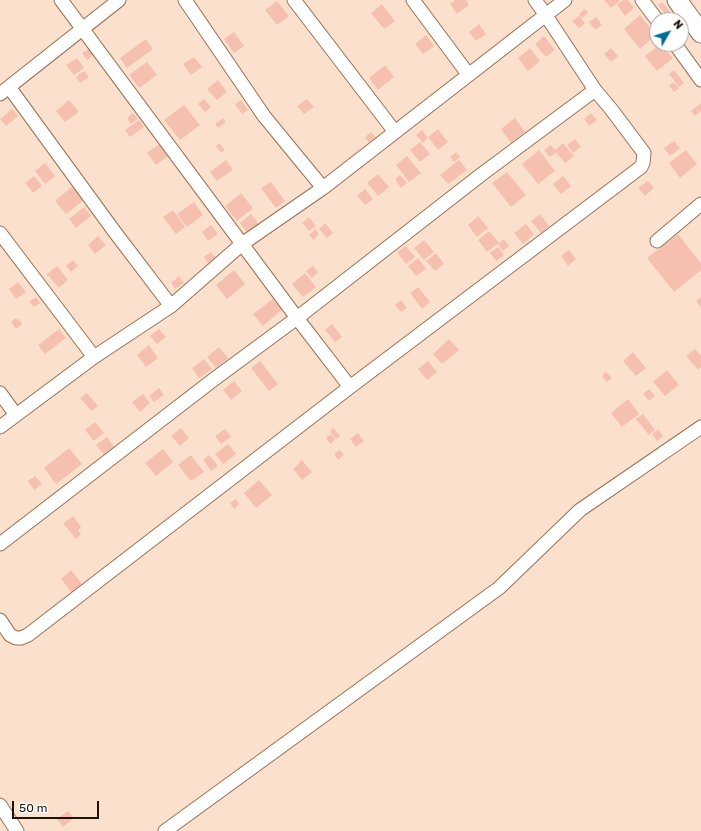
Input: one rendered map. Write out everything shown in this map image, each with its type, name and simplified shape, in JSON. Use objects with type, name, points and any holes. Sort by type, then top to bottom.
[{"type":"main road","points":[[677,0],[701,33]]},
{"type":"street","points":[[61,0],[350,387]]},
{"type":"street","points":[[119,0],[84,29],[4,90],[171,306]]},
{"type":"street","points":[[185,0],[264,116],[323,188]]},
{"type":"street","points":[[294,0],[395,132]]},
{"type":"street","points":[[413,0],[468,74]]},
{"type":"street","points":[[0,620],[10,635],[16,638],[21,638],[28,635],[350,387],[638,171],[644,163],[644,153],[611,109],[594,90],[545,14],[534,0]]},
{"type":"street","points":[[0,427],[94,357],[171,306],[242,244],[323,188],[545,14],[565,0]]},
{"type":"street","points":[[642,0],[651,12]]},
{"type":"street","points":[[681,52],[701,80]]},
{"type":"street","points":[[0,544],[200,389],[297,318],[482,174],[594,90]]},
{"type":"street","points":[[657,241],[701,204]]},
{"type":"street","points":[[0,234],[94,357]]},
{"type":"street","points":[[0,393],[16,415]]},
{"type":"street","points":[[165,831],[499,588],[580,510],[701,427]]},
{"type":"street","points":[[0,805],[17,831]]},
{"type":"building","points":[[455,0],[466,0],[469,5],[457,14],[450,4]]},
{"type":"building","points":[[604,0],[619,0],[620,1],[611,8]]},
{"type":"building","points":[[623,0],[628,0],[634,8],[625,16],[617,5]]},
{"type":"building","points":[[277,1],[289,16],[277,25],[265,10]]},
{"type":"building","points":[[662,2],[670,12],[664,12],[658,5]]},
{"type":"building","points":[[382,4],[395,21],[384,29],[371,13]]},
{"type":"building","points":[[585,9],[588,13],[582,18],[579,14]]},
{"type":"building","points":[[640,15],[649,26],[649,41],[640,49],[624,29]]},
{"type":"building","points":[[579,16],[585,23],[579,28],[572,21]]},
{"type":"building","points":[[596,17],[602,25],[595,30],[589,22]]},
{"type":"building","points":[[479,24],[486,34],[476,41],[469,32]]},
{"type":"building","points":[[234,32],[244,46],[234,53],[224,39]]},
{"type":"building","points":[[426,35],[434,46],[423,54],[415,44]]},
{"type":"building","points":[[544,36],[555,50],[546,57],[535,44]]},
{"type":"building","points":[[146,39],[153,49],[127,68],[120,58]]},
{"type":"building","points":[[530,48],[540,61],[528,71],[518,58]]},
{"type":"building","points":[[611,48],[618,56],[611,62],[604,54]]},
{"type":"building","points":[[89,49],[93,55],[87,60],[82,53]]},
{"type":"building","points":[[650,52],[667,52],[673,58],[657,71],[645,56]]},
{"type":"building","points":[[194,57],[202,67],[191,75],[183,64]]},
{"type":"building","points":[[77,58],[84,68],[74,75],[66,65]]},
{"type":"building","points":[[147,62],[157,75],[139,88],[129,75]]},
{"type":"building","points":[[385,65],[394,77],[378,90],[369,78]]},
{"type":"building","points":[[674,70],[684,83],[679,87],[669,74]]},
{"type":"building","points":[[84,71],[89,77],[80,83],[76,77]]},
{"type":"building","points":[[218,80],[227,92],[217,100],[207,89]]},
{"type":"building","points":[[674,82],[679,88],[674,92],[669,86]]},
{"type":"building","points":[[204,99],[211,107],[205,112],[198,104]]},
{"type":"building","points":[[307,99],[314,107],[304,114],[297,106]]},
{"type":"building","points":[[69,100],[79,112],[65,122],[56,111]]},
{"type":"building","points":[[241,100],[248,110],[242,114],[235,104]]},
{"type":"building","points":[[701,103],[701,111],[695,116],[691,111]]},
{"type":"building","points":[[184,105],[200,125],[180,140],[164,120]]},
{"type":"building","points":[[12,109],[18,116],[6,126],[0,119]]},
{"type":"building","points":[[133,113],[138,119],[131,124],[127,118]]},
{"type":"building","points":[[591,113],[597,120],[589,126],[584,119]]},
{"type":"building","points":[[223,118],[226,122],[218,128],[215,124]]},
{"type":"building","points":[[515,118],[525,132],[511,143],[501,129]]},
{"type":"building","points":[[139,120],[144,127],[130,137],[125,130]]},
{"type":"building","points":[[438,129],[448,142],[438,150],[428,137]]},
{"type":"building","points":[[422,130],[428,138],[423,143],[416,135]]},
{"type":"building","points":[[371,132],[376,137],[369,143],[365,137]]},
{"type":"building","points":[[575,139],[581,147],[573,153],[567,145]]},
{"type":"building","points":[[674,141],[680,148],[670,156],[664,148]]},
{"type":"building","points":[[420,142],[430,154],[420,162],[410,150]]},
{"type":"building","points":[[219,143],[225,150],[221,153],[216,146]]},
{"type":"building","points":[[563,143],[574,156],[565,163],[556,152],[550,157],[544,150],[551,145],[555,150]]},
{"type":"building","points":[[159,144],[168,156],[156,165],[147,153]]},
{"type":"building","points":[[539,150],[555,171],[538,184],[522,164]]},
{"type":"building","points":[[686,150],[697,164],[680,178],[669,163]]},
{"type":"building","points":[[456,152],[460,157],[454,162],[450,157]]},
{"type":"building","points":[[407,156],[421,173],[409,182],[396,165]]},
{"type":"building","points":[[226,160],[233,170],[217,181],[210,172]]},
{"type":"building","points":[[459,160],[467,170],[448,184],[440,175]]},
{"type":"building","points":[[45,163],[55,176],[45,184],[35,171]]},
{"type":"building","points":[[507,172],[526,195],[511,207],[492,183]]},
{"type":"building","points":[[378,174],[389,187],[378,196],[367,183]]},
{"type":"building","points":[[400,175],[407,183],[401,188],[395,179]]},
{"type":"building","points":[[34,176],[42,186],[33,193],[25,183]]},
{"type":"building","points":[[563,176],[571,186],[561,194],[553,184]]},
{"type":"building","points":[[648,181],[654,188],[645,196],[638,188]]},
{"type":"building","points":[[271,182],[285,201],[276,208],[261,188]]},
{"type":"building","points":[[74,185],[85,199],[66,214],[55,201]]},
{"type":"building","points":[[365,189],[373,199],[365,205],[357,196]]},
{"type":"building","points":[[241,193],[253,208],[237,221],[225,206]]},
{"type":"building","points":[[194,202],[203,215],[187,227],[177,214]]},
{"type":"building","points":[[84,207],[91,216],[76,228],[69,219]]},
{"type":"building","points":[[173,210],[185,227],[176,234],[163,217]]},
{"type":"building","points":[[251,214],[260,226],[249,235],[240,223]]},
{"type":"building","points":[[540,214],[549,226],[541,233],[531,221]]},
{"type":"building","points":[[478,216],[488,228],[477,237],[468,225]]},
{"type":"building","points":[[309,217],[316,226],[309,231],[302,223]]},
{"type":"building","points":[[325,223],[333,233],[327,238],[319,229]]},
{"type":"building","points":[[526,224],[534,234],[523,244],[514,233]]},
{"type":"building","points":[[211,225],[218,234],[208,241],[202,232]]},
{"type":"building","points":[[315,229],[319,234],[313,240],[309,235]]},
{"type":"building","points":[[489,231],[499,243],[487,252],[478,240]]},
{"type":"building","points":[[678,234],[701,263],[701,270],[674,292],[647,258]]},
{"type":"building","points":[[98,236],[106,245],[95,254],[88,245]]},
{"type":"building","points":[[504,239],[509,246],[503,251],[498,244]]},
{"type":"building","points":[[424,240],[434,252],[424,260],[414,248]]},
{"type":"building","points":[[406,246],[415,257],[406,264],[397,252]]},
{"type":"building","points":[[498,247],[504,255],[496,261],[490,253]]},
{"type":"building","points":[[569,250],[576,259],[568,266],[561,256]]},
{"type":"building","points":[[211,252],[216,258],[208,263],[204,257]]},
{"type":"building","points":[[436,253],[444,264],[435,271],[426,261]]},
{"type":"building","points":[[418,258],[426,269],[416,276],[408,266]]},
{"type":"building","points":[[73,260],[78,266],[71,272],[66,266]]},
{"type":"building","points":[[57,266],[68,280],[59,288],[47,274]]},
{"type":"building","points":[[313,266],[318,272],[312,278],[306,271]]},
{"type":"building","points":[[234,270],[245,284],[227,299],[216,285]]},
{"type":"building","points":[[305,273],[316,287],[303,297],[292,284]]},
{"type":"building","points":[[179,276],[184,283],[175,289],[171,283]]},
{"type":"building","points":[[18,282],[26,292],[16,299],[9,289]]},
{"type":"building","points":[[418,287],[430,302],[422,309],[410,293]]},
{"type":"building","points":[[36,297],[40,303],[34,307],[29,302]]},
{"type":"building","points":[[701,297],[701,307],[696,301]]},
{"type":"building","points":[[273,299],[282,310],[263,326],[253,314]]},
{"type":"building","points":[[401,300],[407,308],[401,312],[395,305]]},
{"type":"building","points":[[16,318],[17,320],[19,319],[22,324],[16,329],[11,322]]},
{"type":"building","points":[[332,324],[342,337],[335,342],[325,330]]},
{"type":"building","points":[[59,329],[66,338],[45,354],[38,345]]},
{"type":"building","points":[[159,329],[166,337],[157,344],[150,336]]},
{"type":"building","points":[[449,339],[459,350],[442,364],[433,354]]},
{"type":"building","points":[[149,345],[158,358],[146,367],[137,355]]},
{"type":"building","points":[[219,347],[228,358],[216,368],[207,357]]},
{"type":"building","points":[[695,349],[701,356],[701,367],[698,370],[686,356]]},
{"type":"building","points":[[633,352],[646,368],[636,376],[623,361]]},
{"type":"building","points":[[204,359],[212,369],[199,378],[192,368]]},
{"type":"building","points":[[260,361],[278,384],[269,391],[251,368]]},
{"type":"building","points":[[428,361],[437,372],[427,380],[418,369]]},
{"type":"building","points":[[667,370],[679,385],[665,396],[653,382]]},
{"type":"building","points":[[606,372],[612,378],[607,382],[602,376]]},
{"type":"building","points":[[234,381],[242,391],[231,400],[223,390]]},
{"type":"building","points":[[159,388],[164,395],[154,402],[149,396]]},
{"type":"building","points":[[649,389],[655,396],[649,401],[643,394]]},
{"type":"building","points":[[87,393],[98,406],[91,411],[80,398]]},
{"type":"building","points":[[143,394],[150,403],[140,412],[132,402]]},
{"type":"building","points":[[628,399],[639,414],[622,427],[611,413]]},
{"type":"building","points":[[643,414],[655,430],[649,435],[636,419]]},
{"type":"building","points":[[95,422],[104,433],[94,441],[85,430]]},
{"type":"building","points":[[181,428],[189,438],[180,446],[171,436]]},
{"type":"building","points":[[334,428],[340,436],[336,439],[330,431]]},
{"type":"building","points":[[225,429],[231,437],[221,444],[215,436]]},
{"type":"building","points":[[658,429],[663,436],[657,441],[652,434]]},
{"type":"building","points":[[358,433],[364,441],[356,447],[350,439]]},
{"type":"building","points":[[331,434],[335,440],[330,444],[326,438]]},
{"type":"building","points":[[107,437],[115,448],[105,456],[96,445]]},
{"type":"building","points":[[228,444],[236,454],[223,464],[215,454]]},
{"type":"building","points":[[69,448],[82,464],[56,484],[44,468]]},
{"type":"building","points":[[163,449],[173,462],[156,476],[145,463]]},
{"type":"building","points":[[340,450],[344,455],[338,460],[334,454]]},
{"type":"building","points":[[191,455],[204,472],[191,481],[178,465]]},
{"type":"building","points":[[209,455],[218,466],[211,471],[203,460]]},
{"type":"building","points":[[302,460],[312,472],[302,480],[293,469]]},
{"type":"building","points":[[35,476],[42,484],[34,490],[28,481]]},
{"type":"building","points":[[259,480],[272,495],[256,508],[244,493]]},
{"type":"building","points":[[236,499],[239,504],[234,509],[230,503]]},
{"type":"building","points":[[73,516],[81,527],[78,530],[81,534],[76,539],[63,523]]},
{"type":"building","points":[[71,570],[82,584],[72,593],[61,579]]},
{"type":"building","points":[[68,811],[74,818],[63,827],[57,819]]}]
